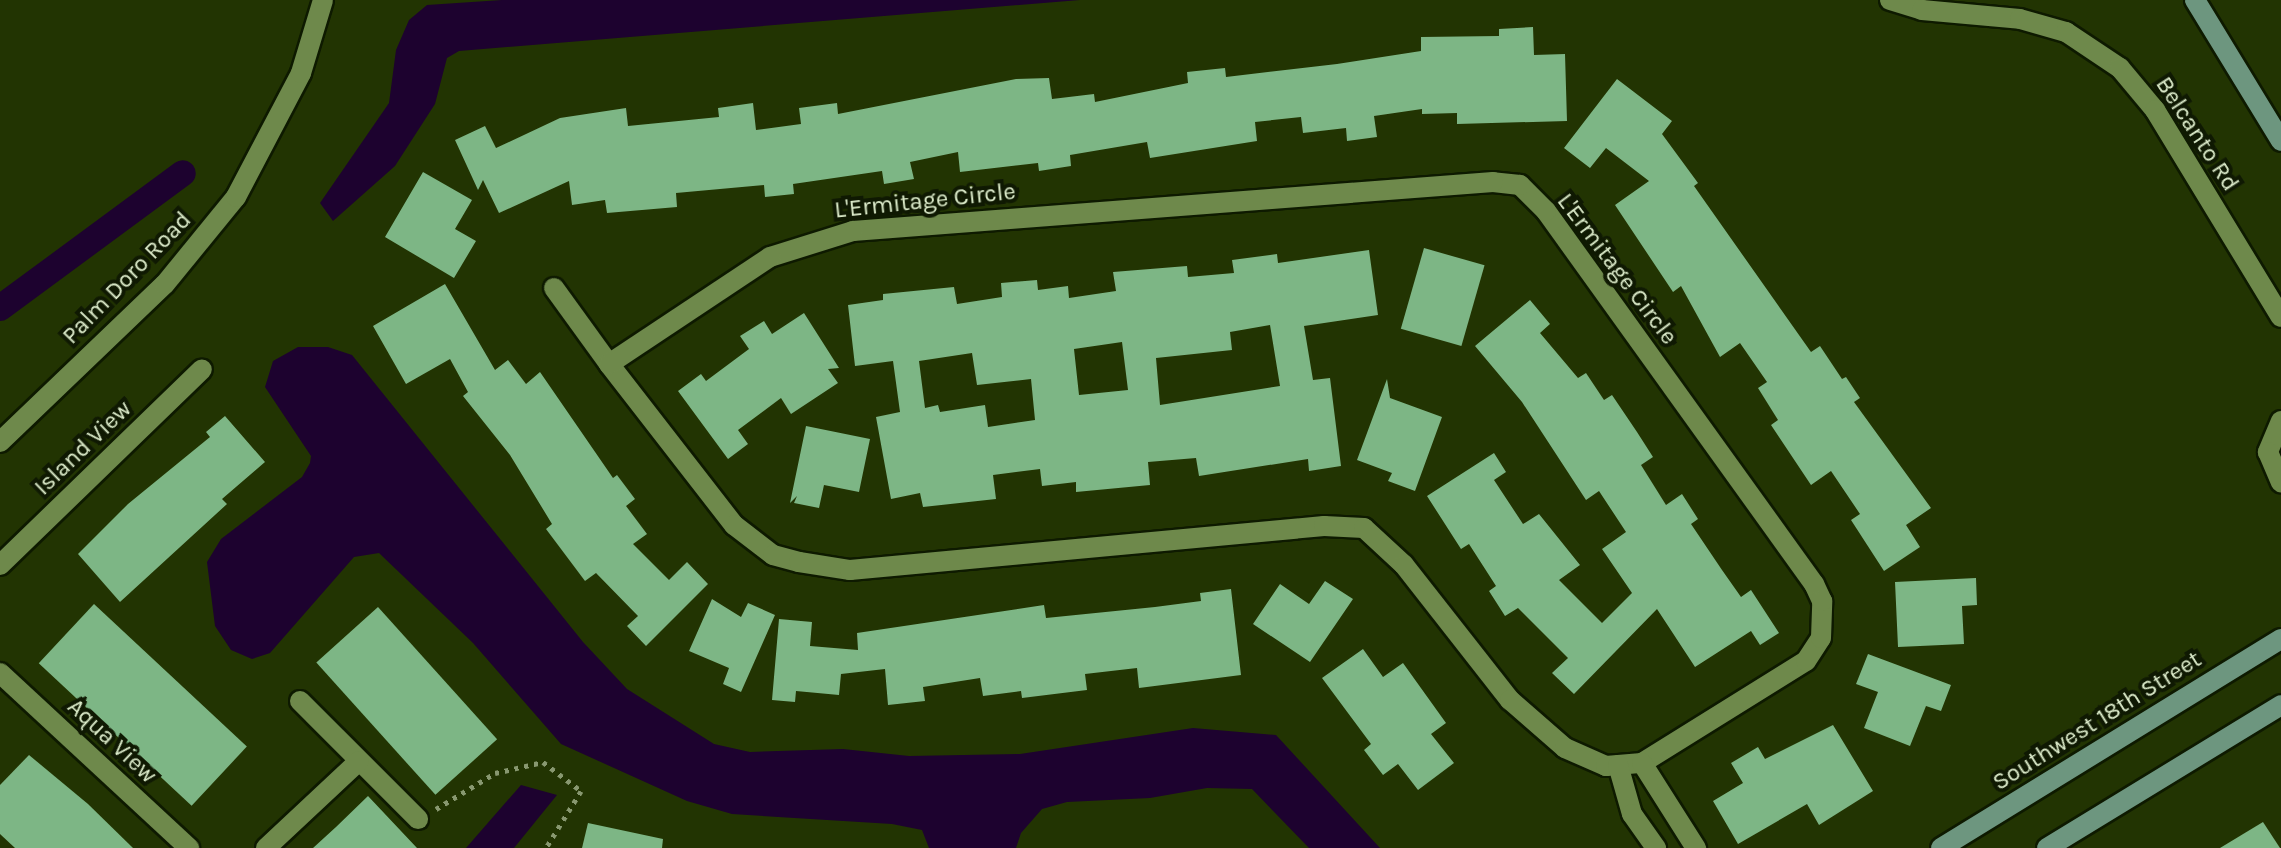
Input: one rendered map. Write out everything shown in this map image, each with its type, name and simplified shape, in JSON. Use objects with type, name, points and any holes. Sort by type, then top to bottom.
[{"type":"main road","points":[[2195,0],[2281,141]]},
{"type":"main road","name":"Southwest 18th Street","points":[[1941,848],[2281,639]]},
{"type":"main road","points":[[2047,848],[2281,705]]},
{"type":"street","name":"Palm Doro Road","points":[[0,442],[165,284],[236,197],[301,73],[323,0]]},
{"type":"street","name":"Belcanto Rd","points":[[1890,0],[1922,10],[2020,19],[2066,32],[2120,68],[2155,110],[2281,317]]},
{"type":"street","name":"L'Ermitage Circle","points":[[1477,183],[1520,185],[1546,211],[1822,601],[1821,638],[1806,661],[1642,763],[1606,766],[1565,748],[1510,700],[1404,565],[1364,528],[1324,526],[850,570],[773,555],[734,525],[609,364],[770,257],[853,231],[1477,183]]},
{"type":"street","points":[[554,288],[609,364]]},
{"type":"street","name":"Island View","points":[[0,565],[202,369]]},
{"type":"street","points":[[2281,421],[2268,452],[2281,482]]},
{"type":"street","name":"Aqua View","points":[[0,673],[189,848]]},
{"type":"street","points":[[300,701],[418,819]]},
{"type":"street","points":[[266,848],[359,761]]},
{"type":"street","points":[[1642,763],[1696,848]]},
{"type":"street","points":[[1618,765],[1632,814],[1656,848]]},
{"type":"path","points":[[418,819],[495,773],[543,762],[581,791],[546,848]]},
{"type":"shaded area","points":[[502,0],[1080,0],[459,51],[447,58],[435,104],[395,166],[333,221],[320,203],[389,103],[396,50],[409,20],[427,5]]},
{"type":"shaded area","points":[[298,347],[328,347],[352,355],[583,642],[627,689],[714,744],[750,752],[843,749],[909,756],[1020,754],[1193,728],[1276,735],[1380,848],[1309,848],[1252,789],[1207,788],[1150,798],[1067,802],[1042,809],[1021,833],[1016,848],[929,848],[922,830],[892,824],[732,814],[687,801],[561,744],[473,643],[379,553],[354,557],[270,653],[252,659],[231,650],[215,626],[207,562],[221,539],[302,477],[310,463],[311,456],[265,387],[273,361]]},
{"type":"shaded area","points":[[521,785],[557,795],[514,848],[466,848]]},
{"type":"building","points":[[1533,27],[1534,55],[1565,54],[1567,121],[1457,124],[1457,113],[1422,114],[1422,109],[1374,116],[1377,137],[1347,141],[1346,128],[1303,133],[1301,117],[1255,122],[1257,141],[1150,158],[1147,142],[1070,155],[1071,166],[1039,171],[1038,163],[960,172],[958,152],[910,162],[914,179],[884,184],[882,171],[793,184],[794,194],[765,197],[764,185],[676,193],[677,207],[607,213],[605,200],[572,205],[569,181],[499,213],[483,180],[478,190],[455,140],[485,126],[496,148],[560,118],[626,108],[628,126],[719,117],[718,108],[753,103],[756,130],[801,124],[799,108],[837,103],[838,114],[1016,79],[1049,78],[1052,99],[1094,94],[1095,102],[1188,83],[1187,72],[1225,68],[1226,77],[1337,64],[1421,51],[1421,37],[1499,36],[1499,29]]},
{"type":"building","points":[[1617,79],[1672,121],[1662,134],[1698,183],[1694,186],[1811,352],[1820,346],[1842,379],[1846,377],[1860,398],[1854,402],[1931,508],[1906,525],[1920,547],[1884,571],[1851,520],[1860,514],[1831,471],[1811,485],[1771,425],[1778,420],[1758,388],[1767,382],[1740,343],[1720,357],[1681,286],[1673,292],[1615,205],[1649,181],[1606,148],[1590,168],[1564,148]]},
{"type":"building","points":[[423,172],[472,200],[455,229],[476,241],[454,278],[385,237]]},
{"type":"building","points":[[1424,248],[1485,265],[1461,346],[1401,329]]},
{"type":"building","points":[[1369,250],[1378,315],[1304,326],[1313,380],[1330,378],[1341,466],[1309,471],[1308,459],[1199,476],[1196,458],[1148,462],[1150,485],[1076,492],[1076,482],[1042,486],[1040,469],[993,475],[996,499],[923,507],[920,493],[891,499],[876,417],[900,412],[893,361],[855,366],[848,305],[883,300],[883,294],[954,287],[957,304],[1002,297],[1001,283],[1037,280],[1038,290],[1068,286],[1069,298],[1116,291],[1113,272],[1187,266],[1188,277],[1234,273],[1232,260],[1277,254],[1278,263]],"holes":[[[1270,325],[1280,386],[1160,405],[1156,358],[1232,350],[1230,332]],[[1122,342],[1128,390],[1079,395],[1074,349]],[[972,353],[977,385],[1031,379],[1035,420],[988,427],[985,405],[940,412],[938,405],[925,408],[919,361]]]},
{"type":"building","points":[[445,284],[495,370],[508,360],[526,384],[540,372],[613,478],[617,475],[635,499],[626,506],[647,534],[633,544],[669,580],[687,562],[708,584],[646,646],[627,626],[638,616],[596,573],[585,581],[546,529],[552,524],[510,455],[463,396],[468,392],[450,359],[406,384],[373,326]]},
{"type":"building","points":[[1530,300],[1550,324],[1540,333],[1578,378],[1586,373],[1604,400],[1612,395],[1637,432],[1653,457],[1641,465],[1666,505],[1682,494],[1698,519],[1691,524],[1722,570],[1741,597],[1751,590],[1779,633],[1760,645],[1751,631],[1695,667],[1657,609],[1574,694],[1552,673],[1568,658],[1518,608],[1505,616],[1489,591],[1496,586],[1469,544],[1461,549],[1427,496],[1494,453],[1506,472],[1494,480],[1523,524],[1539,514],[1580,565],[1559,580],[1602,623],[1632,593],[1602,549],[1626,532],[1599,491],[1586,500],[1522,402],[1475,346]]},
{"type":"building","points":[[804,313],[839,368],[828,369],[838,383],[791,414],[781,398],[738,430],[748,444],[728,459],[678,391],[701,374],[706,381],[749,349],[740,336],[764,321],[772,334]]},
{"type":"building","points":[[1387,379],[1390,398],[1442,417],[1415,491],[1388,481],[1392,473],[1357,460]]},
{"type":"building","points":[[225,416],[265,462],[222,499],[227,504],[120,602],[78,554],[128,504],[210,437],[206,432]]},
{"type":"building","points":[[806,426],[870,439],[859,492],[824,485],[819,508],[794,503],[797,496],[790,503]]},
{"type":"building","points":[[1976,578],[1977,605],[1962,606],[1964,644],[1898,647],[1895,582]]},
{"type":"building","points":[[1325,581],[1353,599],[1310,662],[1253,624],[1280,584],[1309,604]]},
{"type":"building","points":[[1231,589],[1241,675],[1139,688],[1137,668],[1085,674],[1087,690],[1022,698],[1021,691],[983,696],[980,678],[923,687],[925,701],[888,705],[885,669],[841,674],[839,695],[796,691],[795,702],[772,700],[779,619],[812,622],[810,646],[858,650],[857,633],[1044,605],[1046,618],[1155,607],[1201,601],[1200,593]]},
{"type":"building","points":[[712,599],[741,617],[748,603],[775,615],[741,692],[723,684],[729,668],[689,651]]},
{"type":"building","points":[[94,604],[247,747],[192,806],[39,663]]},
{"type":"building","points":[[378,607],[497,739],[435,795],[316,663]]},
{"type":"building","points":[[1363,649],[1383,677],[1403,663],[1446,723],[1431,734],[1454,763],[1418,790],[1398,764],[1383,775],[1364,750],[1371,744],[1322,678]]},
{"type":"building","points":[[1868,654],[1951,685],[1941,711],[1926,706],[1910,746],[1864,728],[1878,692],[1856,684]]},
{"type":"building","points":[[1833,725],[1873,791],[1819,825],[1807,804],[1738,844],[1713,801],[1743,783],[1731,763],[1758,747],[1765,759]]},
{"type":"building","points":[[29,755],[88,804],[133,848],[15,848],[0,834],[0,785]]},
{"type":"building","points":[[368,796],[417,848],[313,848],[336,827]]},
{"type":"building","points":[[2263,822],[2280,848],[2220,848]]},
{"type":"building","points":[[588,823],[663,839],[662,848],[582,848]]},
{"type":"waterway","points":[[0,308],[183,173]]}]
